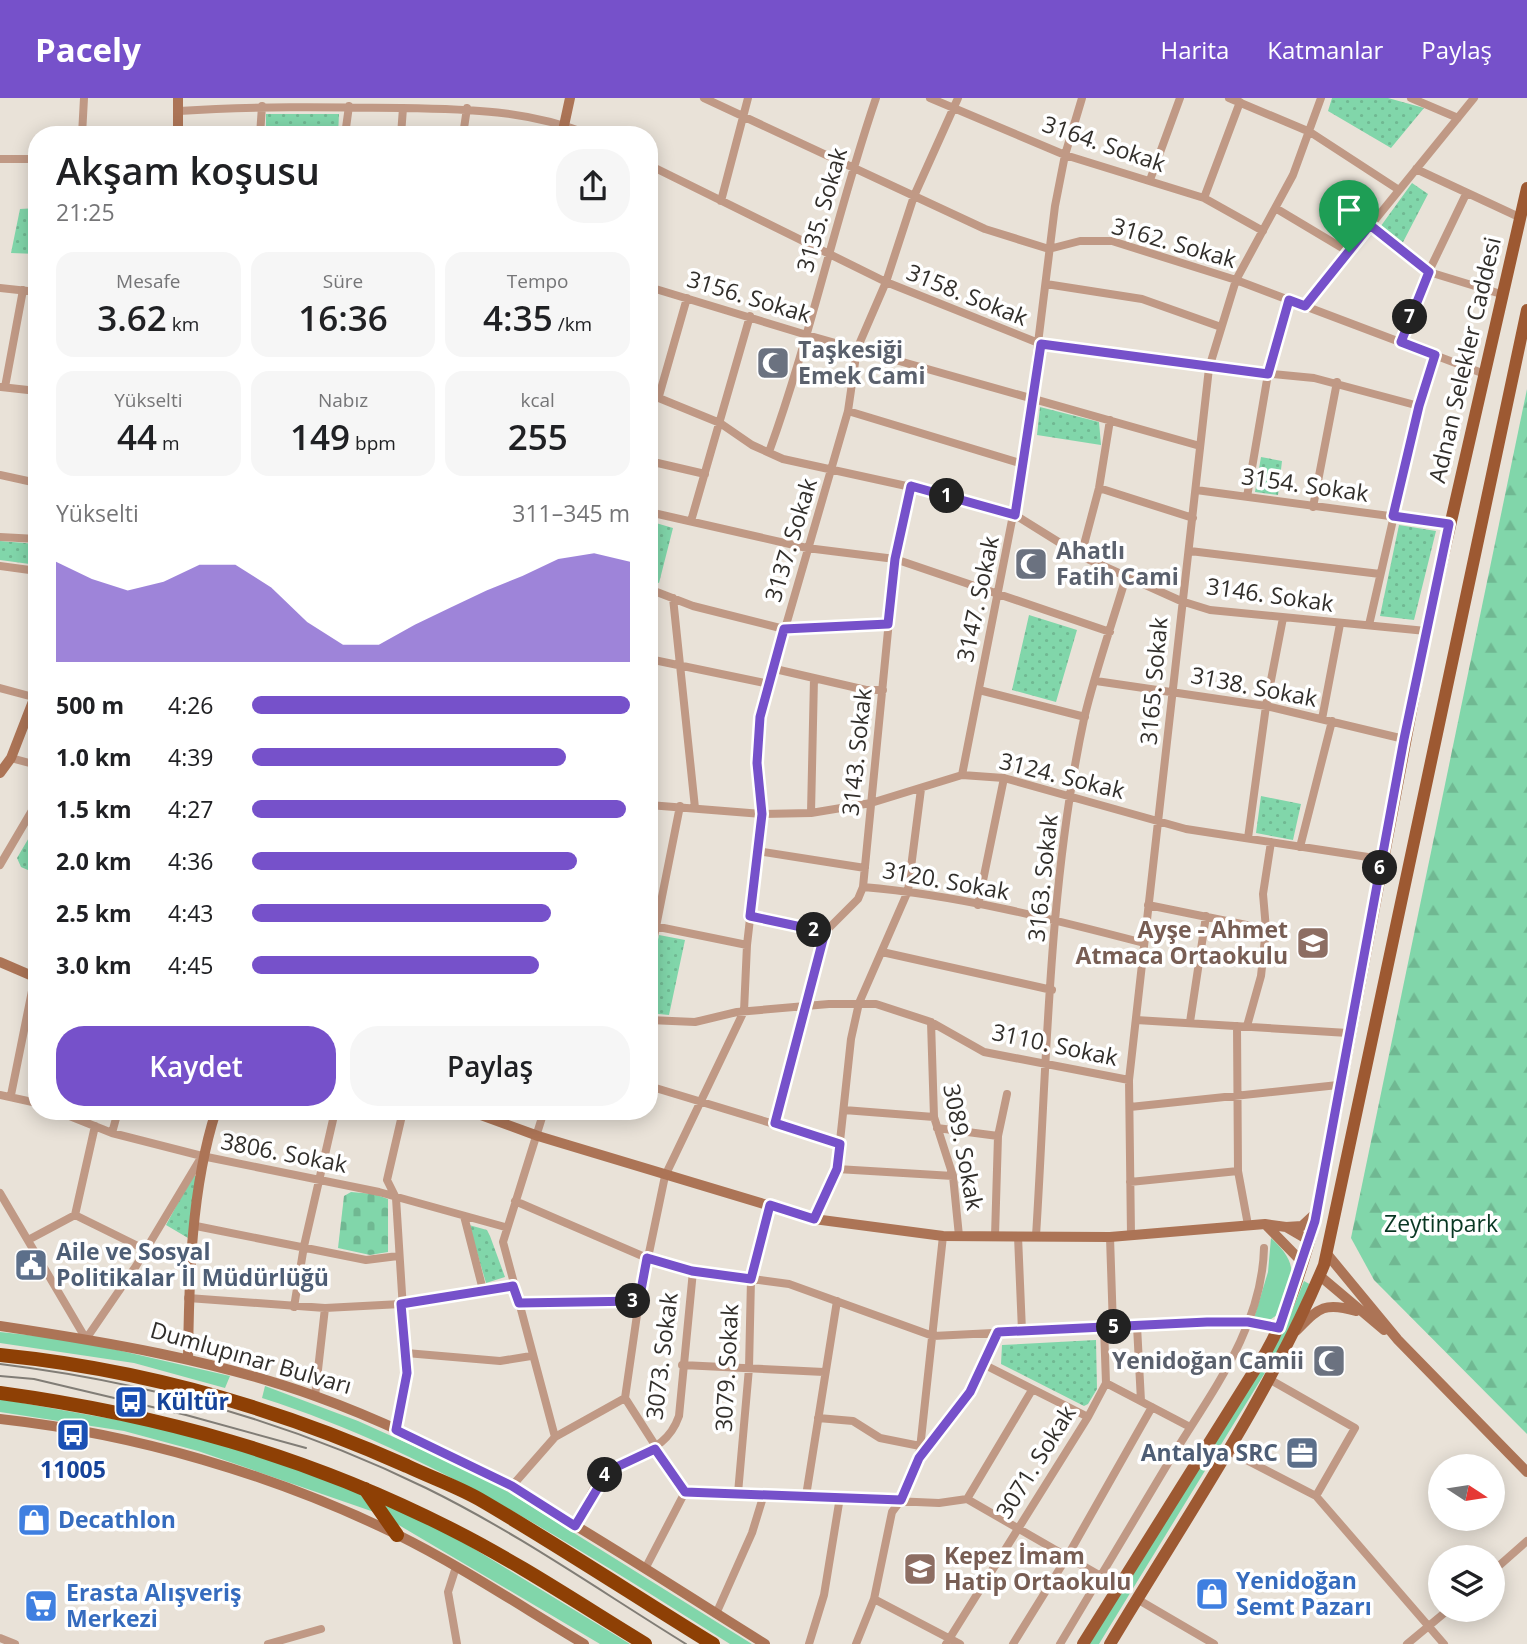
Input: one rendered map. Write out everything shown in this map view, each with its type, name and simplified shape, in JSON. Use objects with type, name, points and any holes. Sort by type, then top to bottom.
[{"type":"highway","name":"Dumlupınar Bulvarı","points":[[0,1355],[71,1362],[165,1382],[271,1412],[375,1452],[477,1498],[713,1644]]},
{"type":"highway","points":[[0,1393],[169,1422],[268,1450],[364,1488],[460,1534],[645,1644]]},
{"type":"highway","points":[[364,1488],[397,1535]]},
{"type":"main road","name":"Adnan Selekler Caddesi","points":[[1083,1644],[1279,1328],[1310,1241],[1426,631],[1482,373],[1527,188]]},
{"type":"main road","points":[[1110,1644],[1269,1380],[1296,1331],[1327,1254],[1527,310]]},
{"type":"main road","points":[[1310,1241],[1327,1254]]},
{"type":"main road","points":[[1303,1263],[1320,1276]]},
{"type":"street","points":[[82,126],[84,98]]},
{"type":"street","points":[[178,98],[178,126]]},
{"type":"street","points":[[564,126],[570,98]]},
{"type":"street","name":"3162. Sokak","points":[[704,98],[985,229],[1049,248],[1080,241],[1112,242],[1236,280],[1482,373]]},
{"type":"street","points":[[721,201],[748,98]]},
{"type":"street","name":"3135. Sokak","points":[[769,452],[792,388],[852,167],[876,98]]},
{"type":"street","name":"3164. Sokak","points":[[930,98],[1065,155],[1204,198],[1263,231]]},
{"type":"street","name":"3137. Sokak","points":[[744,1011],[747,945],[762,814],[757,763],[760,717],[848,411],[858,349],[886,282],[914,196],[958,98]]},
{"type":"street","name":"3147. Sokak","points":[[962,775],[1015,515],[1034,399],[1049,248],[1065,155],[1082,98]]},
{"type":"street","points":[[1150,180],[1180,98]]},
{"type":"street","points":[[1228,98],[1245,102],[1310,132],[1399,190]]},
{"type":"street","name":"3165. Sokak","points":[[1131,1235],[1129,1080],[1148,905],[1160,824],[1181,601],[1190,551],[1209,368],[1236,280],[1277,209],[1310,132],[1321,98]]},
{"type":"street","points":[[1411,98],[1458,118]]},
{"type":"street","points":[[1305,306],[1474,98]]},
{"type":"street","points":[[179,111],[305,102],[403,108],[440,103],[549,126]]},
{"type":"street","points":[[1204,198],[1245,102]]},
{"type":"street","points":[[261,126],[262,106]]},
{"type":"street","points":[[346,126],[349,106]]},
{"type":"street","points":[[402,126],[403,108]]},
{"type":"street","points":[[464,126],[467,108]]},
{"type":"street","points":[[0,159],[28,159]]},
{"type":"street","points":[[1416,169],[1519,217]]},
{"type":"street","name":"3158. Sokak","points":[[658,170],[886,282],[1041,344],[1209,368],[1337,382],[1419,406]]},
{"type":"street","points":[[1401,342],[1429,272],[1466,194]]},
{"type":"street","points":[[1277,209],[1349,252]]},
{"type":"street","points":[[1370,225],[1429,272],[1501,294]]},
{"type":"street","points":[[1046,284],[1142,299],[1221,327]]},
{"type":"street","points":[[0,288],[28,291]]},
{"type":"street","points":[[23,290],[3,387],[28,390]]},
{"type":"street","name":"3156. Sokak","points":[[658,290],[807,335],[1200,446]]},
{"type":"street","points":[[658,383],[687,298]]},
{"type":"street","points":[[1247,497],[1268,374],[1289,300]]},
{"type":"street","points":[[691,520],[750,316]]},
{"type":"street","points":[[1369,625],[1419,406],[1435,355]]},
{"type":"street","points":[[1313,507],[1337,382]]},
{"type":"street","name":"3146. Sokak","points":[[658,397],[720,423],[783,459],[911,486],[1015,515],[1081,556],[1181,601],[1210,610],[1426,631]]},
{"type":"street","points":[[848,411],[1023,464]]},
{"type":"street","points":[[1081,556],[1099,488],[1110,420]]},
{"type":"street","points":[[658,463],[705,474]]},
{"type":"street","points":[[0,475],[28,481]]},
{"type":"street","name":"3143. Sokak","points":[[863,887],[895,559],[911,486]]},
{"type":"street","points":[[1099,488],[1193,519]]},
{"type":"street","name":"3154. Sokak","points":[[1196,490],[1449,524]]},
{"type":"street","points":[[658,514],[807,548],[895,559],[1110,632]]},
{"type":"street","points":[[0,537],[28,539]]},
{"type":"street","points":[[1190,551],[1380,574]]},
{"type":"street","points":[[0,566],[28,570]]},
{"type":"street","name":"3163. Sokak","points":[[1036,1236],[1057,921],[1070,796],[1085,717],[1126,577]]},
{"type":"street","points":[[658,592],[693,606],[784,629],[888,624]]},
{"type":"street","points":[[673,598],[695,808]]},
{"type":"street","points":[[1248,838],[1266,706],[1283,618]]},
{"type":"street","points":[[1322,719],[1340,624]]},
{"type":"street","points":[[658,661],[769,684]]},
{"type":"street","points":[[775,669],[883,690]]},
{"type":"street","points":[[811,813],[814,678]]},
{"type":"street","name":"3138. Sokak","points":[[1096,681],[1266,706],[1404,739]]},
{"type":"street","points":[[0,688],[28,693]]},
{"type":"street","points":[[979,690],[1085,717]]},
{"type":"street","points":[[0,773],[11,758],[28,715]]},
{"type":"street","points":[[1300,847],[1332,722]]},
{"type":"street","points":[[11,758],[28,763]]},
{"type":"street","name":"3124. Sokak","points":[[658,805],[762,814],[811,813],[871,803],[962,775],[1004,778],[1160,824],[1381,859]]},
{"type":"street","points":[[978,905],[1004,778]]},
{"type":"street","points":[[814,1219],[837,1169],[852,1039],[859,1003],[908,891],[921,789]]},
{"type":"street","points":[[658,904],[680,806]]},
{"type":"street","points":[[0,865],[28,817]]},
{"type":"street","points":[[1247,1026],[1262,976],[1266,929],[1263,894],[1271,842]]},
{"type":"street","points":[[757,851],[865,867]]},
{"type":"street","points":[[775,1123],[825,932],[858,899],[863,887]]},
{"type":"street","name":"3120. Sokak","points":[[863,887],[908,891],[1057,921],[1144,943]]},
{"type":"street","points":[[1148,905],[1266,929]]},
{"type":"street","points":[[750,916],[825,932]]},
{"type":"street","points":[[1190,1022],[1206,916]]},
{"type":"street","points":[[658,927],[747,945]]},
{"type":"street","points":[[882,952],[1052,990]]},
{"type":"street","points":[[0,962],[28,972]]},
{"type":"street","name":"3110. Sokak","points":[[658,1020],[695,1022],[744,1011],[876,1004],[930,1022],[984,1052],[1129,1080]]},
{"type":"street","points":[[11,1095],[28,1009]]},
{"type":"street","points":[[685,1492],[655,1449],[625,1398],[639,1301],[665,1176],[744,1011]]},
{"type":"street","points":[[1136,1020],[1348,1033]]},
{"type":"street","name":"3089. Sokak","points":[[930,1022],[934,1117],[953,1176],[959,1236]]},
{"type":"street","points":[[1237,1026],[1238,1171],[1248,1225]]},
{"type":"street","points":[[1130,1107],[1236,1093],[1338,1085]]},
{"type":"street","points":[[658,1088],[701,1099],[840,1144]]},
{"type":"street","points":[[995,1236],[998,1136],[1007,1094]]},
{"type":"street","points":[[0,1095],[28,1100]]},
{"type":"street","points":[[844,1110],[934,1117]]},
{"type":"street","name":"3806. Sokak","points":[[80,1120],[112,1133],[202,1156],[396,1198],[505,1227]]},
{"type":"street","points":[[112,1133],[116,1120]]},
{"type":"street","points":[[188,1360],[188,1298],[202,1156],[213,1120]]},
{"type":"street","points":[[294,1307],[304,1246],[333,1120]]},
{"type":"street","points":[[396,1430],[407,1373],[396,1198],[387,1180],[401,1120]]},
{"type":"street","points":[[494,1120],[665,1176],[814,1219],[943,1236],[1110,1237],[1265,1224],[1286,1227],[1302,1226],[1317,1213]]},
{"type":"street","points":[[542,1120],[505,1227],[503,1242],[531,1356],[555,1437]]},
{"type":"street","points":[[30,1239],[75,1215],[95,1126]]},
{"type":"street","points":[[937,1128],[998,1136]]},
{"type":"street","points":[[2,1199],[30,1239],[86,1339],[146,1250],[202,1156]]},
{"type":"street","points":[[837,1169],[953,1176]]},
{"type":"street","points":[[1130,1182],[1182,1179],[1238,1171]]},
{"type":"street","points":[[515,1201],[647,1258],[692,1271],[789,1284],[933,1336],[1248,1322],[1279,1328]]},
{"type":"street","name":"3079. Sokak","points":[[738,1493],[749,1368],[751,1279],[770,1205]]},
{"type":"street","points":[[75,1215],[146,1250]]},
{"type":"street","points":[[464,1216],[483,1290]]},
{"type":"street","points":[[1265,1224],[1303,1263]]},
{"type":"street","points":[[196,1226],[366,1259],[398,1256]]},
{"type":"street","points":[[1286,1227],[1310,1241]]},
{"type":"street","points":[[919,1458],[943,1236]]},
{"type":"street","points":[[1018,1236],[1022,1331]]},
{"type":"street","name":"3071. Sokak","points":[[948,1640],[1088,1417],[1106,1383],[1110,1237]]},
{"type":"street","points":[[1060,1644],[1190,1427],[1226,1374],[1248,1322],[1263,1272],[1264,1248]]},
{"type":"street","points":[[1327,1254],[1398,1340],[1527,1472]]},
{"type":"street","name":"3073. Sokak","points":[[575,1526],[608,1471],[655,1449],[674,1432],[679,1416],[692,1271]]},
{"type":"street","points":[[1320,1276],[1359,1312],[1398,1340]]},
{"type":"street","points":[[188,1298],[325,1308],[401,1304],[513,1286]]},
{"type":"street","points":[[519,1303],[639,1301]]},
{"type":"street","points":[[806,1496],[837,1301]]},
{"type":"street","points":[[1296,1331],[1321,1308],[1338,1305],[1359,1312]]},
{"type":"street","points":[[315,1396],[325,1308]]},
{"type":"street","name":"Dumlupınar Bulvarı","points":[[0,1326],[86,1339],[188,1360],[315,1396],[396,1430],[512,1486],[765,1644]]},
{"type":"street","points":[[1137,1326],[1141,1401]]},
{"type":"street","points":[[856,1644],[874,1599],[892,1512],[901,1500],[919,1458],[970,1392],[998,1332]]},
{"type":"street","points":[[405,1353],[500,1361],[531,1356]]},
{"type":"street","points":[[983,1364],[1088,1417]]},
{"type":"street","points":[[682,1365],[824,1372]]},
{"type":"street","points":[[1269,1380],[1355,1428],[1316,1496]]},
{"type":"street","points":[[1106,1383],[1190,1427]]},
{"type":"street","points":[[967,1499],[1032,1390]]},
{"type":"street","points":[[512,1486],[555,1437],[625,1398]]},
{"type":"street","points":[[1013,1644],[1067,1557],[1152,1407]]},
{"type":"street","points":[[818,1418],[853,1421],[880,1438],[920,1446]]},
{"type":"street","points":[[0,1419],[155,1446],[246,1474],[397,1535],[584,1644]]},
{"type":"street","points":[[1227,1450],[1316,1496],[1444,1644]]},
{"type":"street","points":[[685,1492],[939,1503],[967,1499],[1118,1586]]},
{"type":"street","points":[[645,1569],[685,1492]]},
{"type":"street","points":[[716,1614],[752,1534],[764,1494]]},
{"type":"street","points":[[809,1644],[824,1595],[840,1497]]},
{"type":"street","points":[[1505,1560],[1527,1541]]},
{"type":"street","points":[[456,1567],[447,1592],[457,1644]]},
{"type":"street","points":[[874,1599],[960,1644]]},
{"type":"street","points":[[1137,1599],[1214,1644]]},
{"type":"street","points":[[1407,1644],[1435,1622]]},
{"type":"street","points":[[268,1644],[321,1629]]},
{"type":"street","points":[[0,1638],[15,1644]]},
{"type":"green space","points":[[1332,98],[1388,98],[1424,108],[1391,148],[1328,111]]},
{"type":"green space","points":[[266,114],[339,114],[338,126],[266,126]]},
{"type":"green space","points":[[1412,183],[1428,194],[1401,246],[1378,230]]},
{"type":"green space","points":[[20,209],[28,209],[28,254],[11,253]]},
{"type":"green space","name":"Zeytinpark","points":[[1527,389],[1527,1434],[1374,1280],[1351,1238]]},
{"type":"green space","points":[[1040,407],[1099,422],[1101,445],[1037,435]]},
{"type":"green space","points":[[1261,457],[1282,461],[1278,495],[1255,492]]},
{"type":"green space","points":[[658,524],[673,528],[658,583]]},
{"type":"green space","points":[[1399,525],[1436,531],[1414,620],[1380,616]]},
{"type":"green space","points":[[0,541],[28,543],[28,564],[0,560]]},
{"type":"green space","points":[[1029,615],[1077,630],[1056,702],[1012,690]]},
{"type":"green space","points":[[1261,796],[1301,804],[1293,840],[1256,833]]},
{"type":"green space","points":[[28,839],[28,870],[21,867],[17,858]]},
{"type":"green space","points":[[659,935],[685,940],[669,1015],[658,1014]]},
{"type":"green space","points":[[193,1175],[196,1176],[188,1238],[166,1225]]},
{"type":"green space","points":[[351,1192],[374,1194],[388,1199],[388,1252],[370,1255],[338,1248],[344,1196]]},
{"type":"green space","points":[[469,1225],[487,1230],[505,1277],[486,1283]]},
{"type":"green space","points":[[1271,1238],[1287,1256],[1292,1273],[1289,1291],[1280,1313],[1268,1321],[1254,1318],[1268,1272]]},
{"type":"green space","points":[[1304,1281],[1313,1286],[1288,1335],[1099,1644],[1089,1644],[1284,1331]]},
{"type":"green space","points":[[0,1332],[74,1340],[230,1376],[225,1388],[134,1363],[0,1343]]},
{"type":"green space","points":[[1096,1340],[1097,1389],[1084,1406],[1001,1364],[1002,1345]]},
{"type":"green space","points":[[265,1386],[358,1421],[489,1480],[752,1644],[730,1644],[561,1539],[445,1475],[325,1420],[262,1398]]},
{"type":"green space","points":[[0,1399],[157,1427],[266,1457],[359,1493],[374,1512],[198,1451],[124,1431],[0,1412]]},
{"type":"green space","points":[[375,1498],[463,1542],[630,1644],[600,1644],[397,1524]]},
{"type":"tram line","points":[[0,1364],[110,1382],[218,1408],[272,1425],[376,1465],[492,1523],[686,1644]]},
{"type":"tram line","points":[[0,1376],[34,1379],[186,1415],[306,1448]]},
{"type":"place","name":"Taşkesiği Emek Cami","points":[[773,363]]},
{"type":"place","name":"Ahatlı Fatih Cami","points":[[1031,564]]},
{"type":"place","name":"Ayşe - Ahmet Atmaca Ortaokulu","points":[[1313,943]]},
{"type":"place","name":"Aile ve Sosyal Politikalar İl Müdürlüğü","points":[[31,1265]]},
{"type":"place","name":"Yenidoğan Camii","points":[[1329,1361]]},
{"type":"place","name":"Kültür","points":[[131,1402]]},
{"type":"place","name":"11005","points":[[73,1435]]},
{"type":"place","name":"Antalya SRC","points":[[1302,1453]]},
{"type":"place","name":"Decathlon","points":[[34,1520]]},
{"type":"place","name":"Kepez İmam Hatip Ortaokulu","points":[[920,1569]]},
{"type":"place","name":"Yenidoğan Semt Pazarı","points":[[1212,1594]]},
{"type":"place","name":"Erasta Alışveriş Merkezi","points":[[41,1606]]},
{"type":"route","points":[[1370,225],[1429,272],[1401,342],[1435,355],[1419,406],[1393,516],[1449,524],[1404,739],[1315,1221],[1279,1328],[1248,1322],[1207,1322],[998,1332],[970,1392],[919,1458],[901,1500],[685,1492],[655,1449],[635,1456],[608,1471],[598,1483],[575,1526],[512,1486],[396,1430],[407,1373],[401,1304],[513,1286],[519,1303],[639,1301],[647,1258],[692,1271],[751,1279],[770,1205],[814,1219],[837,1169],[840,1144],[775,1123],[825,932],[750,916],[762,814],[757,763],[760,717],[784,629],[888,624],[895,559],[911,486],[1015,515],[1041,344],[1268,374],[1289,300],[1305,306],[1349,252],[1370,225]]}]
